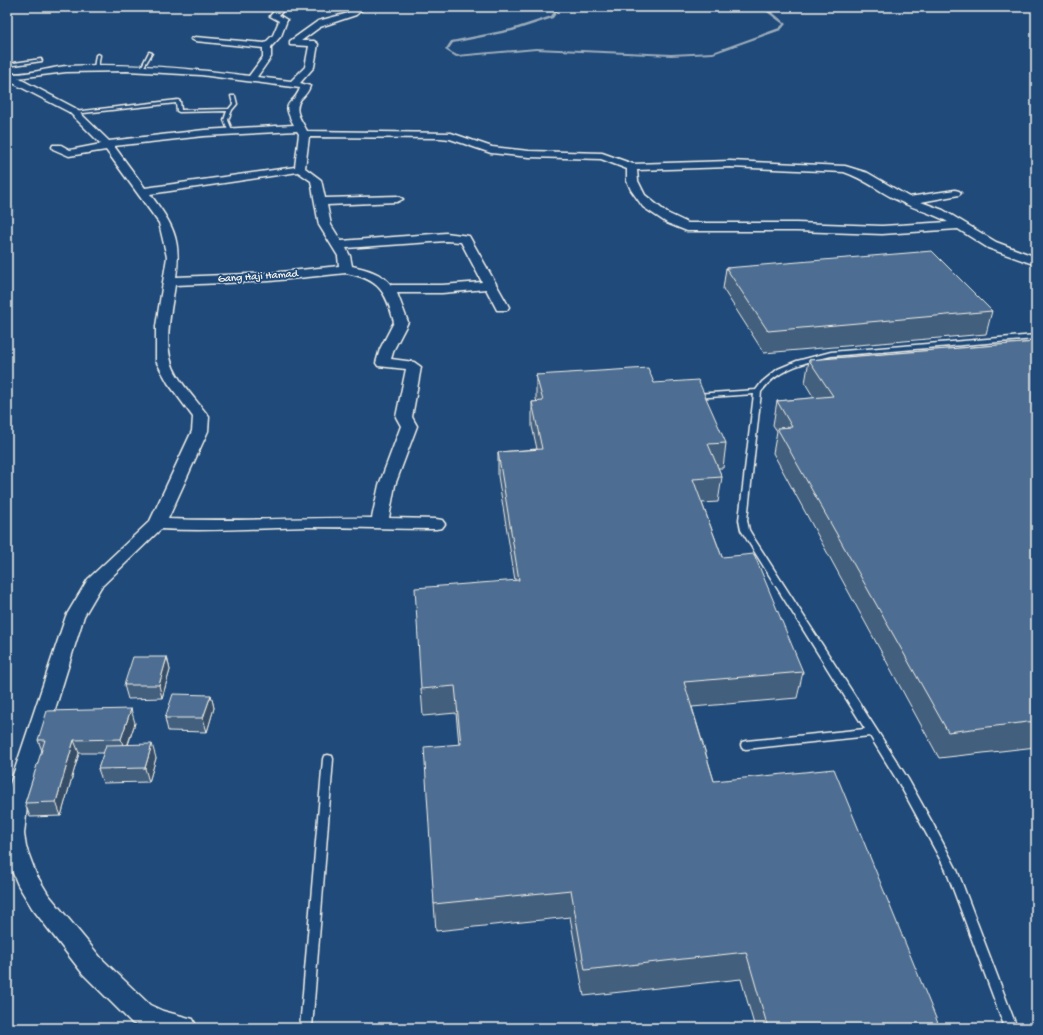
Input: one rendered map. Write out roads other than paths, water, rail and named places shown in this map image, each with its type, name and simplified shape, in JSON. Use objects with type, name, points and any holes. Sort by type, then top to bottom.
[{"type":"street","points":[[252,78],[268,58],[267,46],[277,36],[283,20],[274,16],[282,7]]},
{"type":"street","points":[[293,84],[308,72],[312,61],[314,44],[293,43],[306,32],[322,22],[357,12],[361,7]]},
{"type":"street","points":[[195,39],[267,46]]},
{"type":"street","points":[[12,78],[51,71],[96,68],[201,72],[293,84],[305,88],[293,103],[292,112],[302,131],[300,169]]},
{"type":"street","points":[[12,78],[74,112],[108,145],[165,223],[170,237],[173,257],[162,344],[163,360],[171,376],[201,417],[201,424],[188,459],[157,524],[94,583],[75,616],[12,796],[14,847],[26,878],[40,901],[92,966],[141,1014],[160,1023],[184,1028]]},
{"type":"street","points":[[57,147],[69,153],[160,136],[230,130],[302,131],[451,136],[491,150],[536,154],[602,156],[632,168],[730,164],[845,169],[864,175],[902,199],[931,208],[962,225],[992,245],[1036,261]]},
{"type":"street","points":[[632,168],[632,182],[636,191],[647,203],[671,221],[687,227],[796,227],[882,230],[962,225]]},
{"type":"street","points":[[142,192],[300,169],[316,180],[325,225],[344,256],[346,269]]},
{"type":"street","points":[[909,200],[955,193]]},
{"type":"street","points":[[320,202],[397,199]]},
{"type":"street","points":[[338,245],[457,237],[465,239],[488,285],[502,308]]},
{"type":"street","name":"Gang Haji Hamad","points":[[169,282],[270,277],[346,269],[375,275],[383,281],[397,306],[401,322],[387,348],[382,363],[409,365],[414,367],[404,417],[409,426],[387,485],[379,524]]},
{"type":"street","points":[[388,289],[442,289],[488,285]]},
{"type":"street","points":[[157,524],[206,526],[308,522],[436,524]]},
{"type":"lane","points":[[141,69],[150,53]]},
{"type":"lane","points":[[96,68],[98,55]]},
{"type":"lane","points":[[12,78],[41,60]]},
{"type":"lane","points":[[230,130],[226,120],[230,110],[235,104],[233,97]]},
{"type":"lane","points":[[74,112],[178,101],[179,111],[230,110]]},
{"type":"lane","points":[[1011,1028],[951,870],[904,782],[744,530],[743,520],[758,392],[763,382],[776,372],[798,362],[831,354],[1036,337]]},
{"type":"lane","points":[[689,396],[758,392]]},
{"type":"lane","points":[[746,745],[871,732]]},
{"type":"lane","points":[[306,1028],[328,759]]},
{"type":"waterway","points":[[555,7],[559,8],[552,17],[512,30],[452,42],[446,50],[456,56],[536,49],[671,55],[713,53],[780,29],[785,24],[760,7]]}]
